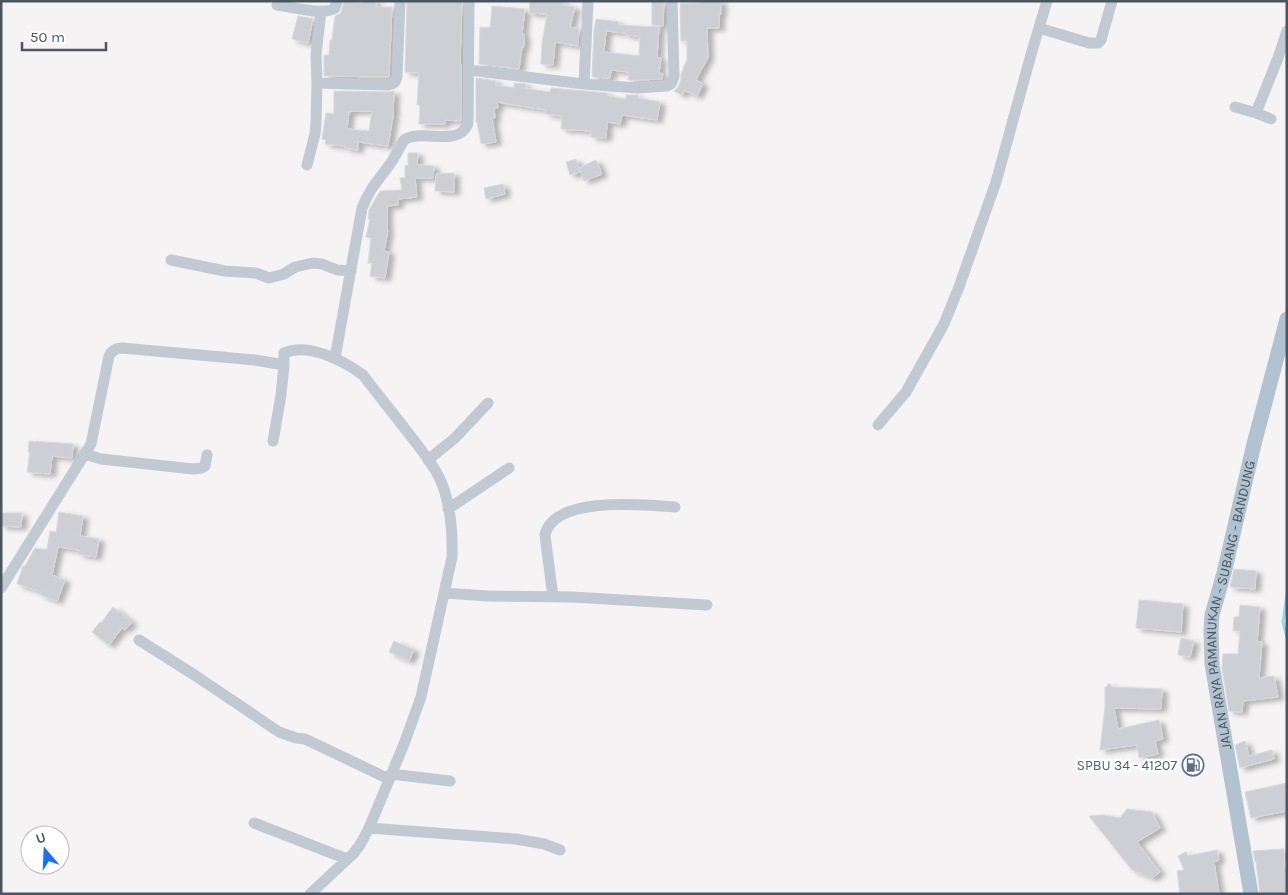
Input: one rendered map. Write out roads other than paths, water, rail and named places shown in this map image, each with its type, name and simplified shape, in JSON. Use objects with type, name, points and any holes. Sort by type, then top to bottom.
[{"type":"main road","name":"JALAN RAYA PAMANUKAN - SUBANG - BANDUNG","points":[[1251,894],[1212,664],[1210,631],[1254,444],[1287,319]]},
{"type":"street","points":[[277,5],[321,11],[333,10],[337,1]]},
{"type":"street","points":[[317,83],[392,85],[397,76],[400,1]]},
{"type":"street","points":[[335,358],[362,208],[366,197],[397,154],[404,140],[413,136],[443,137],[453,135],[466,128],[468,124],[469,1]]},
{"type":"street","points":[[584,84],[588,1]]},
{"type":"street","points":[[469,70],[584,84],[638,88],[663,87],[671,84],[674,78],[672,1]]},
{"type":"street","points":[[878,425],[906,392],[944,324],[959,287],[996,182],[1047,1]]},
{"type":"street","points":[[1039,28],[1089,43],[1098,43],[1101,40],[1112,1]]},
{"type":"street","points":[[307,165],[316,124],[316,55],[321,11]]},
{"type":"street","points":[[1256,113],[1287,31]]},
{"type":"street","points":[[1235,107],[1271,119]]},
{"type":"street","points":[[171,260],[225,271],[256,273],[269,278],[284,274],[295,267],[313,263],[322,264],[337,270],[351,271]]},
{"type":"street","points":[[1,588],[91,444],[111,353],[118,348],[122,348],[255,360],[284,365]]},
{"type":"street","points":[[273,441],[281,395],[284,353],[294,350],[309,351],[335,358],[352,367],[362,375],[428,460],[439,478],[446,497],[453,542],[445,593],[421,697],[369,828],[360,845],[310,894]]},
{"type":"street","points":[[428,460],[455,438],[488,403]]},
{"type":"street","points":[[85,454],[101,459],[193,470],[205,466],[207,455]]},
{"type":"street","points":[[448,509],[509,468]]},
{"type":"street","points":[[553,597],[545,535],[546,529],[558,518],[566,513],[582,508],[605,505],[675,507]]},
{"type":"street","points":[[445,593],[488,596],[572,596],[707,604]]},
{"type":"street","points":[[139,640],[279,732],[305,739],[390,776],[450,781]]},
{"type":"street","points":[[254,823],[347,859]]},
{"type":"street","points":[[369,828],[516,839],[544,844],[560,850]]},
{"type":"waterway","points":[[1287,594],[1283,622],[1287,638]]},
{"type":"place","name":"SPBU 34 - 41207","points":[[1193,765]]}]
